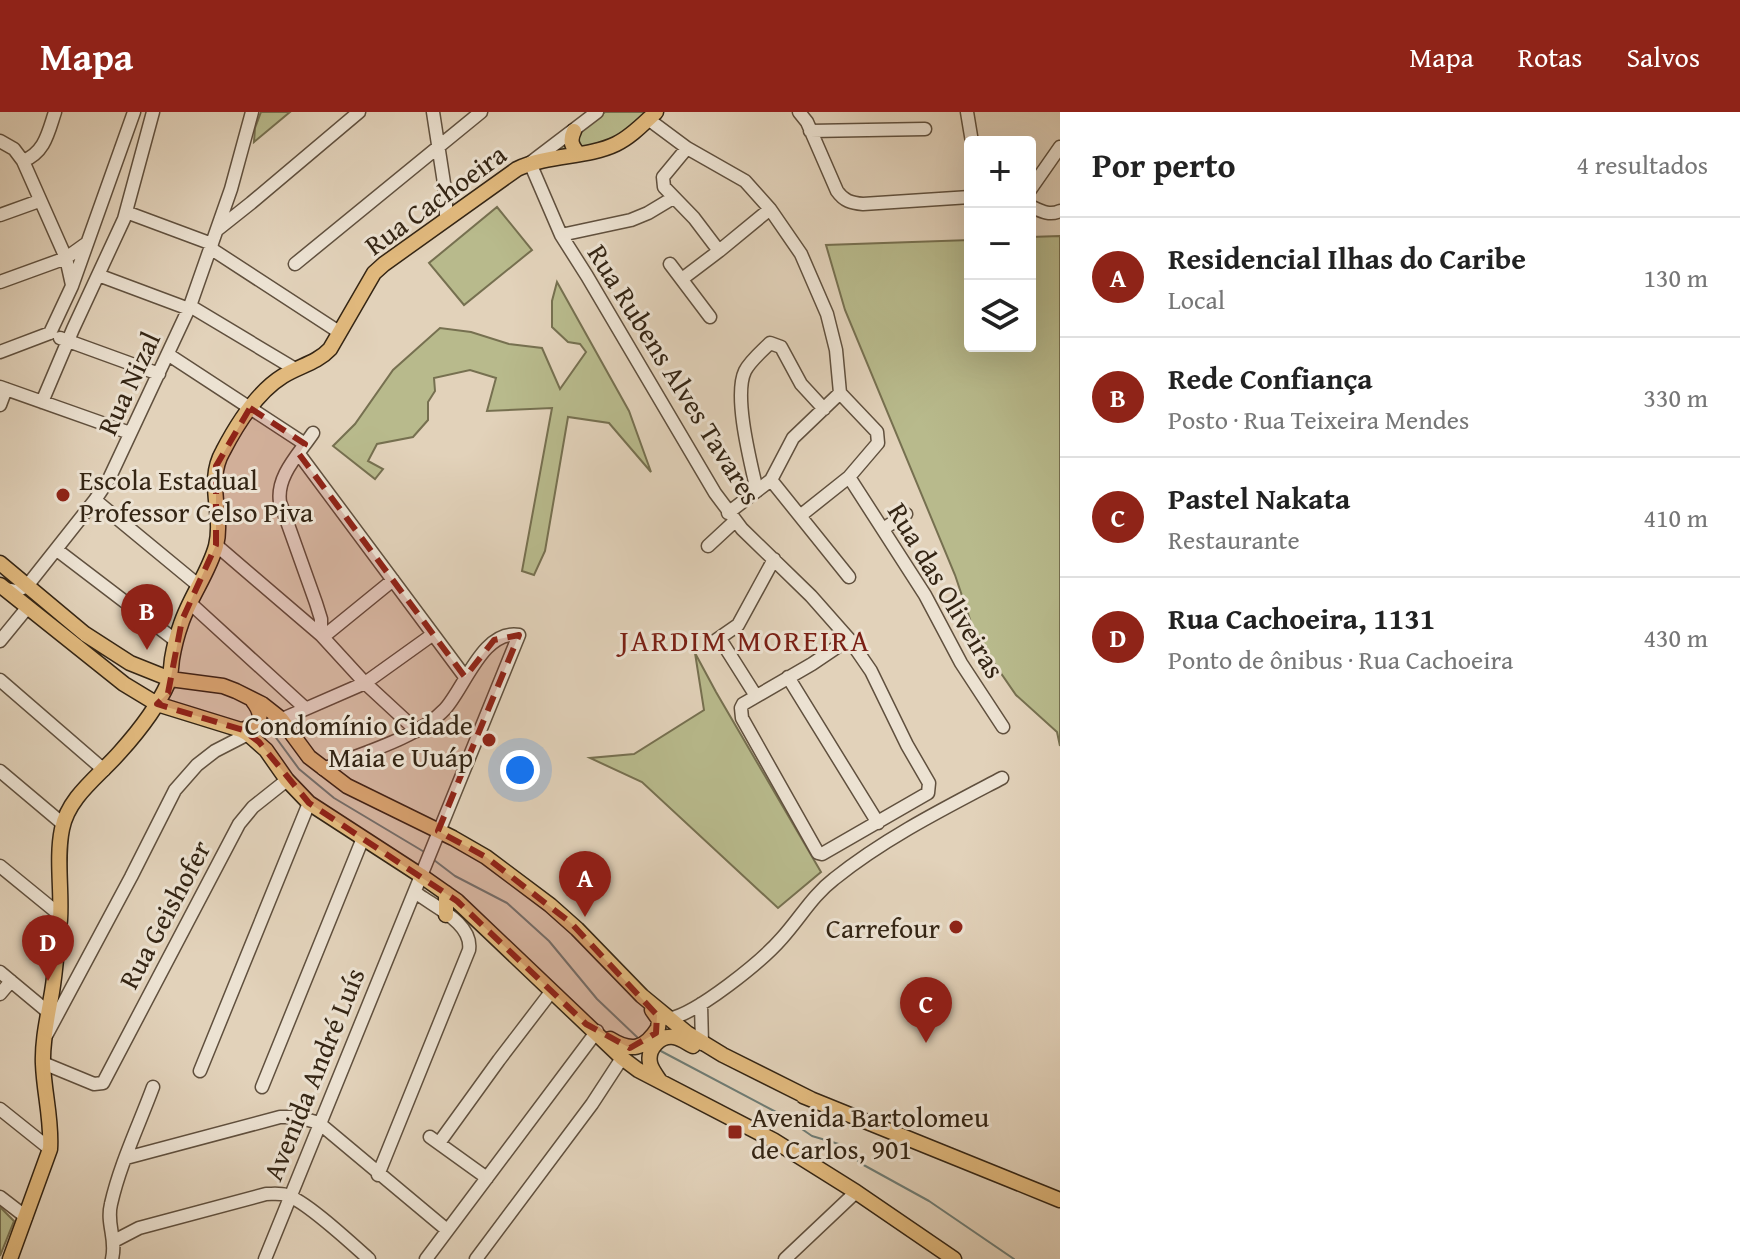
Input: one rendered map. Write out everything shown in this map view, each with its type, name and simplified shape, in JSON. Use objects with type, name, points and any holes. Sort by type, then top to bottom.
[{"type":"main road","name":"Rua Cachoeira","points":[[10,1259],[50,1149],[52,1129],[43,1063],[60,915],[63,824],[77,797],[146,720],[170,679],[175,640],[216,545],[214,478],[222,452],[250,408],[276,381],[322,358],[330,349],[374,273],[384,264],[517,169],[530,163],[615,145],[652,115]]},
{"type":"main road","points":[[574,131],[571,141],[579,154]]},
{"type":"main road","points":[[0,563],[104,647],[130,663],[170,679],[209,684],[251,698],[281,719],[309,757],[347,786],[486,857],[550,905],[642,996],[702,1044],[811,1099]]},
{"type":"main road","points":[[2,587],[124,684],[157,704],[251,728],[287,780],[309,803],[363,838],[423,870],[622,1058],[638,1070],[773,1140],[954,1259]]},
{"type":"main road","points":[[124,684],[141,705],[146,720]]},
{"type":"main road","points":[[157,704],[168,693],[177,690],[236,691]]},
{"type":"main road","points":[[251,698],[260,713],[251,728]]},
{"type":"main road","points":[[441,890],[446,915]]},
{"type":"main road","points":[[593,1030],[621,1046],[630,1048],[643,1045],[656,1033],[659,1024],[657,1015],[642,996]]},
{"type":"main road","points":[[660,1081],[650,1063],[650,1051],[662,1039],[674,1037],[736,1070],[1057,1200]]},
{"type":"street","points":[[23,161],[42,148],[55,112]]},
{"type":"street","points":[[0,352],[50,333],[72,286],[134,112]]},
{"type":"street","points":[[42,402],[126,212],[153,112]]},
{"type":"street","name":"Rua Nizal","points":[[27,586],[109,479],[169,355],[217,230],[252,112]]},
{"type":"street","points":[[217,230],[359,112]]},
{"type":"street","points":[[433,112],[446,196],[446,219]]},
{"type":"street","points":[[295,264],[481,112]]},
{"type":"street","points":[[530,163],[597,112]]},
{"type":"street","points":[[967,112],[971,136]]},
{"type":"street","points":[[652,115],[687,148],[745,181],[770,209],[801,254],[827,314],[836,350],[840,393],[877,432],[878,440],[872,451],[849,477],[800,516]]},
{"type":"street","points":[[925,129],[806,119],[837,191],[852,203],[964,197]]},
{"type":"street","points":[[0,141],[14,149],[23,161],[66,258],[72,286]]},
{"type":"street","points":[[1036,181],[1060,147]]},
{"type":"street","points":[[687,148],[663,177],[664,187],[694,218],[719,251]]},
{"type":"street","name":"Rua Rubens Alves Tavares","points":[[530,163],[561,235],[732,517],[849,639],[871,671],[929,783],[928,793],[878,823]]},
{"type":"street","points":[[231,189],[251,203]]},
{"type":"street","points":[[446,196],[455,203],[468,203]]},
{"type":"street","points":[[561,235],[631,220],[673,198]]},
{"type":"street","points":[[0,215],[39,201]]},
{"type":"street","points":[[1034,208],[1047,214],[1060,211]]},
{"type":"street","points":[[682,279],[770,209]]},
{"type":"street","points":[[126,212],[211,246],[339,332]]},
{"type":"street","points":[[0,282],[66,258],[87,243]]},
{"type":"street","points":[[670,264],[710,317]]},
{"type":"street","points":[[98,275],[189,308],[295,369]]},
{"type":"street","points":[[50,333],[159,374]]},
{"type":"street","points":[[757,491],[741,404],[741,382],[746,368],[770,343],[781,347],[801,384],[824,409]]},
{"type":"street","points":[[169,355],[305,444],[393,580],[465,677],[444,710],[417,731],[323,769]]},
{"type":"street","points":[[0,405],[3,388],[130,433]]},
{"type":"street","points":[[708,546],[732,517],[771,480],[793,438],[840,393]]},
{"type":"street","points":[[305,444],[283,477],[278,493],[321,619],[322,636]]},
{"type":"street","name":"Rua das Oliveiras","points":[[849,477],[925,595],[961,663],[1003,727]]},
{"type":"street","points":[[771,480],[849,577]]},
{"type":"street","points":[[95,500],[198,585]]},
{"type":"street","points":[[883,529],[906,514]]},
{"type":"street","points":[[216,545],[322,636],[365,683],[417,731]]},
{"type":"street","points":[[57,550],[175,640]]},
{"type":"street","points":[[756,696],[717,640],[738,625],[774,559]]},
{"type":"street","points":[[322,636],[393,580]]},
{"type":"street","points":[[2,587],[16,591],[27,586]]},
{"type":"street","points":[[190,603],[305,708]]},
{"type":"street","points":[[0,641],[27,608]]},
{"type":"street","points":[[44,1040],[175,790],[197,765],[251,728],[281,719],[365,683],[432,635]]},
{"type":"street","name":"Avenida André Luís","points":[[265,1259],[406,908],[475,751],[519,635],[506,635],[494,640],[465,677]]},
{"type":"street","points":[[788,677],[878,823],[824,854],[818,853],[741,713],[743,704],[849,639]]},
{"type":"street","points":[[0,680],[104,770]]},
{"type":"street","points":[[0,771],[63,824]]},
{"type":"street","points":[[668,1019],[701,1004],[765,956],[818,893],[834,879],[888,841],[1002,778]]},
{"type":"street","name":"Rua Geishofer","points":[[43,1063],[94,1084],[105,1080],[239,824],[253,807],[287,780]]},
{"type":"street","points":[[200,1071],[309,803]]},
{"type":"street","points":[[262,1087],[363,838]]},
{"type":"street","points":[[0,866],[60,915]]},
{"type":"street","name":"Avenida André Luís","points":[[406,908],[419,895],[441,890]]},
{"type":"street","points":[[378,1175],[469,950],[470,941],[462,926],[419,895]]},
{"type":"street","points":[[55,969],[66,980],[77,979]]},
{"type":"street","points":[[0,972],[48,1012]]},
{"type":"street","points":[[0,994],[11,981]]},
{"type":"street","points":[[487,1178],[435,1140],[551,992]]},
{"type":"street","points":[[701,1004],[702,1044]]},
{"type":"street","points":[[426,1259],[593,1030]]},
{"type":"street","points":[[476,1259],[592,1104],[622,1058]]},
{"type":"street","points":[[112,1259],[111,1204],[153,1087]]},
{"type":"street","points":[[0,1109],[50,1149]]},
{"type":"street","points":[[126,1158],[280,1117],[298,1117],[319,1123],[447,1230]]},
{"type":"street","points":[[785,1259],[856,1192]]},
{"type":"street","points":[[114,1241],[139,1228],[266,1194],[289,1195],[369,1259]]},
{"type":"street","points":[[0,1197],[26,1217]]},
{"type":"highlighted area","points":[[250,408],[305,444],[299,454],[465,677],[494,640],[519,635],[438,831],[486,857],[571,923],[657,1015],[656,1033],[630,1048],[586,1024],[457,901],[309,803],[259,742],[243,730],[157,704],[168,693],[182,620],[216,545],[216,466]]},
{"type":"green space","points":[[261,112],[290,112],[254,142],[255,128]]},
{"type":"green space","points":[[605,112],[649,112],[610,143],[554,153]]},
{"type":"green space","points":[[497,207],[532,250],[464,305],[429,263]]},
{"type":"green space","points":[[1060,236],[1060,746],[1057,732],[1016,695],[976,637],[955,575],[845,310],[826,245],[964,240],[964,352],[1036,352],[1036,237]]},
{"type":"green space","points":[[557,282],[629,411],[651,472],[609,423],[568,417],[545,551],[534,575],[522,571],[552,408],[487,411],[496,378],[470,370],[434,378],[435,391],[428,402],[428,420],[413,437],[377,444],[368,461],[383,469],[375,479],[333,446],[355,424],[393,370],[440,328],[471,332],[509,344],[542,348],[560,389],[586,352],[580,344],[568,342],[552,327],[552,301]]},
{"type":"green space","points":[[695,653],[821,872],[778,908],[642,782],[590,758],[634,754],[704,710]]},
{"type":"green space","points":[[0,1207],[14,1221],[0,1256]]},
{"type":"waterway","points":[[274,735],[299,769],[334,798],[426,853]]},
{"type":"waterway","points":[[434,860],[455,876],[507,903],[549,941],[597,999],[638,1038]]},
{"type":"waterway","points":[[657,1049],[778,1113]]},
{"type":"waterway","points":[[783,1116],[812,1136],[842,1145],[860,1163],[929,1201],[1014,1259]]},
{"type":"place","name":"Escola Estadual Professor Celso Piva","points":[[63,495]]},
{"type":"place","name":"Rede Confiança","points":[[147,650]]},
{"type":"place","name":"Condomínio Cidade Maia e Uuáp","points":[[489,740]]},
{"type":"place","name":"Residencial Ilhas do Caribe","points":[[585,917]]},
{"type":"place","name":"Carrefour","points":[[956,927]]},
{"type":"place","name":"Rua Cachoeira, 1131","points":[[48,981]]},
{"type":"place","name":"Pastel Nakata","points":[[926,1043]]},
{"type":"place","name":"Avenida Bartolomeu de Carlos, 901","points":[[735,1132]]},
{"type":"district","name":"JARDIM MOREIRA","points":[[745,640]]}]
